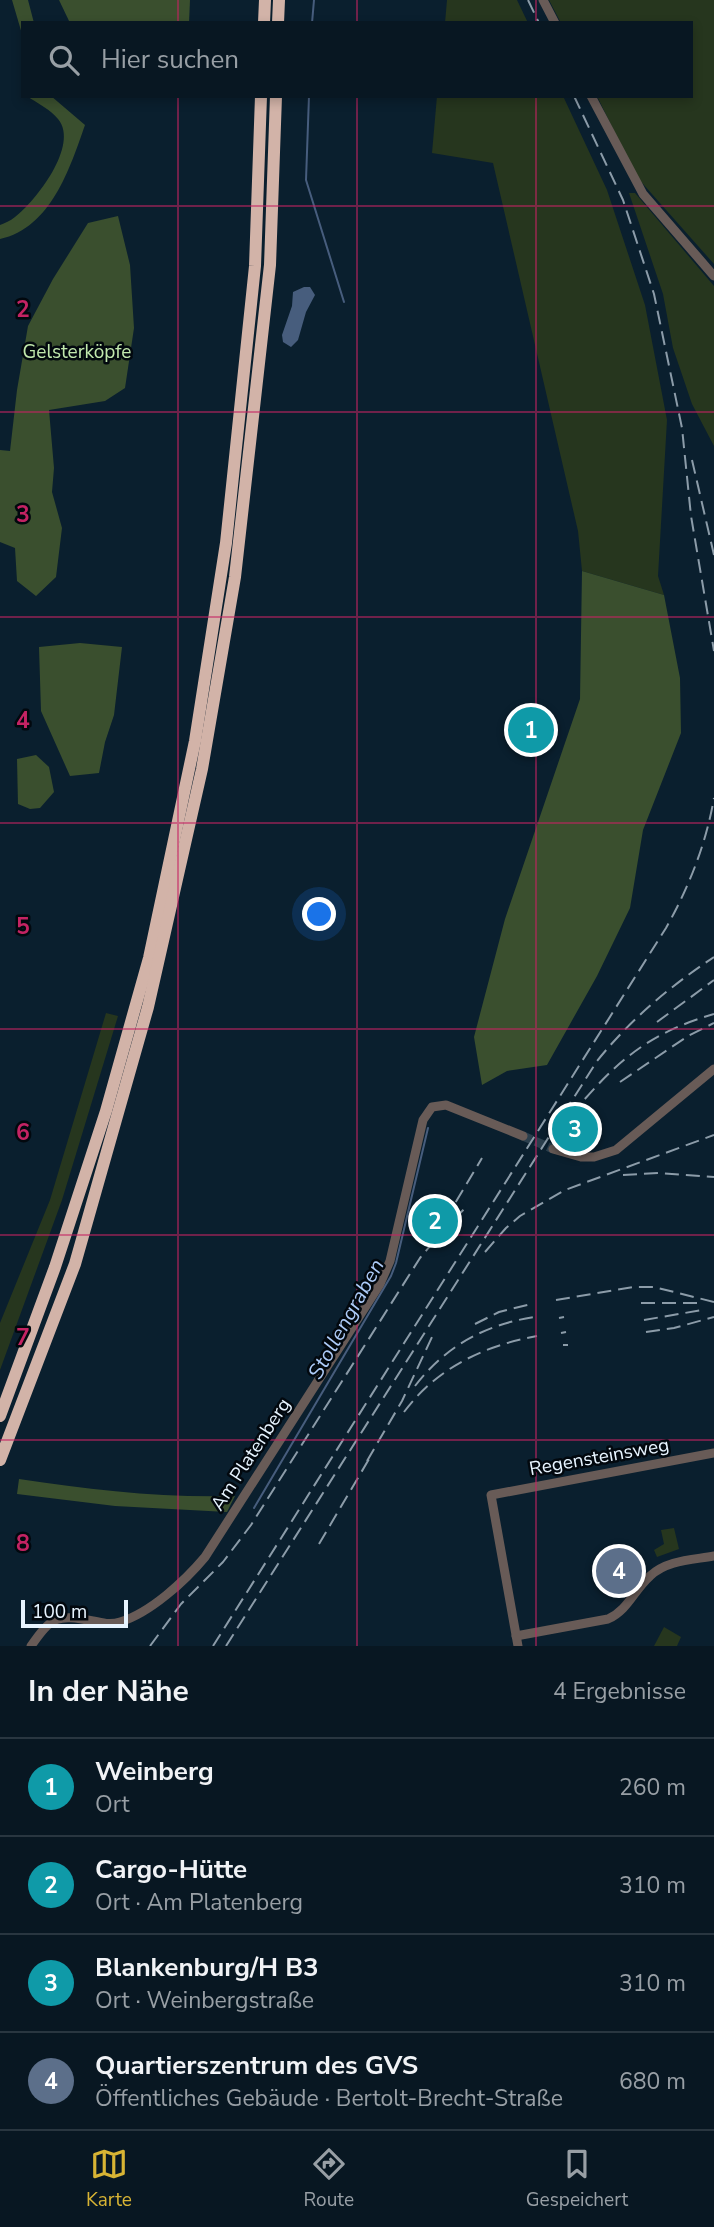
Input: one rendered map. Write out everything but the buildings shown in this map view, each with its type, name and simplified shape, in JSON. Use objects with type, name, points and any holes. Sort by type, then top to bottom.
[{"type":"highway","points":[[264,21],[265,0]]},
{"type":"highway","points":[[278,21],[279,0]]},
{"type":"highway","points":[[0,1416],[55,1267],[110,1097],[149,958],[195,741],[226,543],[252,293],[261,98]]},
{"type":"highway","points":[[0,1460],[75,1264],[151,995],[202,769],[235,577],[267,292],[276,98]]},
{"type":"street","points":[[544,0],[554,21]]},
{"type":"street","points":[[592,98],[643,194],[714,276]]},
{"type":"street","points":[[553,1149],[581,1157],[594,1157],[616,1150],[714,1069]]},
{"type":"street","name":"Am Platenberg","points":[[31,1646],[44,1628],[56,1618],[65,1616],[107,1623],[129,1619],[183,1583],[205,1557],[380,1283],[390,1261],[424,1120],[432,1107],[439,1104],[457,1109],[523,1136]]},
{"type":"street","name":"Regensteinsweg","points":[[517,1641],[491,1495],[714,1453]]},
{"type":"street","points":[[517,1641],[620,1614],[649,1577],[660,1569],[675,1563],[714,1556]]},
{"type":"green space","points":[[12,0],[28,0],[33,21],[21,21],[21,31]]},
{"type":"green space","points":[[59,0],[190,0],[189,21],[69,21]]},
{"type":"green space","points":[[447,0],[517,0],[527,21],[445,21]]},
{"type":"green space","points":[[549,0],[714,0],[714,264],[636,176],[598,98],[693,98],[693,21],[560,21]]},
{"type":"green space","points":[[30,98],[53,98],[85,125],[73,159],[56,194],[33,223],[18,233],[0,239],[0,225],[11,220],[33,199],[59,157],[63,130],[58,119]]},
{"type":"green space","points":[[437,98],[564,98],[607,190],[645,305],[667,420],[658,576],[664,595],[582,571],[578,531],[493,163],[432,153]]},
{"type":"green space","points":[[629,193],[635,193],[714,286],[714,446],[692,404],[673,348],[663,294]]},
{"type":"green space","name":"Gelsterköpfe","points":[[118,216],[130,265],[134,328],[125,388],[105,401],[49,410],[54,468],[52,492],[62,528],[56,577],[36,596],[17,581],[15,548],[0,542],[0,450],[10,451],[28,326],[88,223]]},
{"type":"green space","points":[[582,571],[664,595],[680,678],[681,733],[643,830],[630,908],[597,976],[547,1065],[507,1071],[482,1085],[474,1037],[505,919],[580,699]]},
{"type":"green space","points":[[80,643],[122,647],[114,715],[99,773],[70,776],[41,711],[39,647]]},
{"type":"green space","points":[[36,755],[49,767],[54,792],[40,808],[30,809],[18,804],[17,759]]},
{"type":"green space","points":[[106,1013],[118,1016],[62,1200],[0,1370],[0,1323],[50,1200]]},
{"type":"green space","points":[[19,1479],[127,1492],[235,1496],[227,1512],[115,1506],[17,1494]]},
{"type":"green space","points":[[674,1528],[679,1549],[657,1557],[654,1550],[664,1544],[661,1530]]},
{"type":"green space","points":[[664,1627],[681,1637],[677,1646],[654,1646]]},
{"type":"water","points":[[310,287],[315,295],[306,312],[298,340],[291,347],[283,342],[282,335],[292,306],[293,292]]},
{"type":"waterway","name":"Stollengraben","points":[[312,21],[314,0]]},
{"type":"waterway","name":"Stollengraben","points":[[309,98],[306,180],[344,302]]},
{"type":"waterway","name":"Stollengraben","points":[[254,1508],[391,1276],[428,1128]]},
{"type":"tunnel","points":[[523,1136],[553,1149]]},
{"type":"railway","points":[[528,0],[538,21]]},
{"type":"railway","points":[[575,98],[623,200],[654,294],[682,428],[691,516],[714,651]]},
{"type":"railway","points":[[692,460],[714,555]]},
{"type":"railway","points":[[213,1646],[666,928],[696,865],[714,798]]},
{"type":"railway","points":[[226,1646],[597,1061],[651,1004],[714,957]]},
{"type":"railway","points":[[657,1022],[714,980]]},
{"type":"railway","points":[[571,1115],[603,1080],[634,1052],[669,1031],[714,1014]]},
{"type":"railway","points":[[620,1082],[688,1036],[714,1023]]},
{"type":"railway","points":[[485,1252],[520,1216],[565,1190],[714,1135]]},
{"type":"railway","points":[[445,1220],[482,1158]]},
{"type":"railway","points":[[623,1175],[659,1173],[714,1177]]},
{"type":"railway","points":[[150,1646],[181,1604],[223,1562],[251,1525],[420,1258],[467,1206]]},
{"type":"railway","points":[[556,1300],[633,1287],[654,1287],[714,1302]]},
{"type":"railway","points":[[641,1303],[700,1303]]},
{"type":"railway","points":[[475,1324],[499,1312],[531,1304]]},
{"type":"railway","points":[[644,1320],[702,1310]]},
{"type":"railway","points":[[415,1386],[440,1359],[467,1340],[499,1326],[534,1317]]},
{"type":"railway","points":[[559,1318],[564,1317]]},
{"type":"railway","points":[[646,1332],[674,1328],[714,1317]]},
{"type":"railway","points":[[561,1333],[566,1332]]},
{"type":"railway","points":[[404,1412],[431,1383],[463,1361],[498,1346],[537,1336]]},
{"type":"railway","points":[[367,1461],[402,1401],[432,1337]]},
{"type":"railway","points":[[563,1345],[568,1345]]},
{"type":"railway","points":[[319,1544],[372,1454]]},
{"type":"place","name":"Weinberg","points":[[531,730]]},
{"type":"place","name":"Blankenburg/H B3","points":[[575,1129]]},
{"type":"place","name":"Cargo-Hütte","points":[[435,1221]]},
{"type":"place","name":"Quartierszentrum des GVS","points":[[619,1571]]}]
